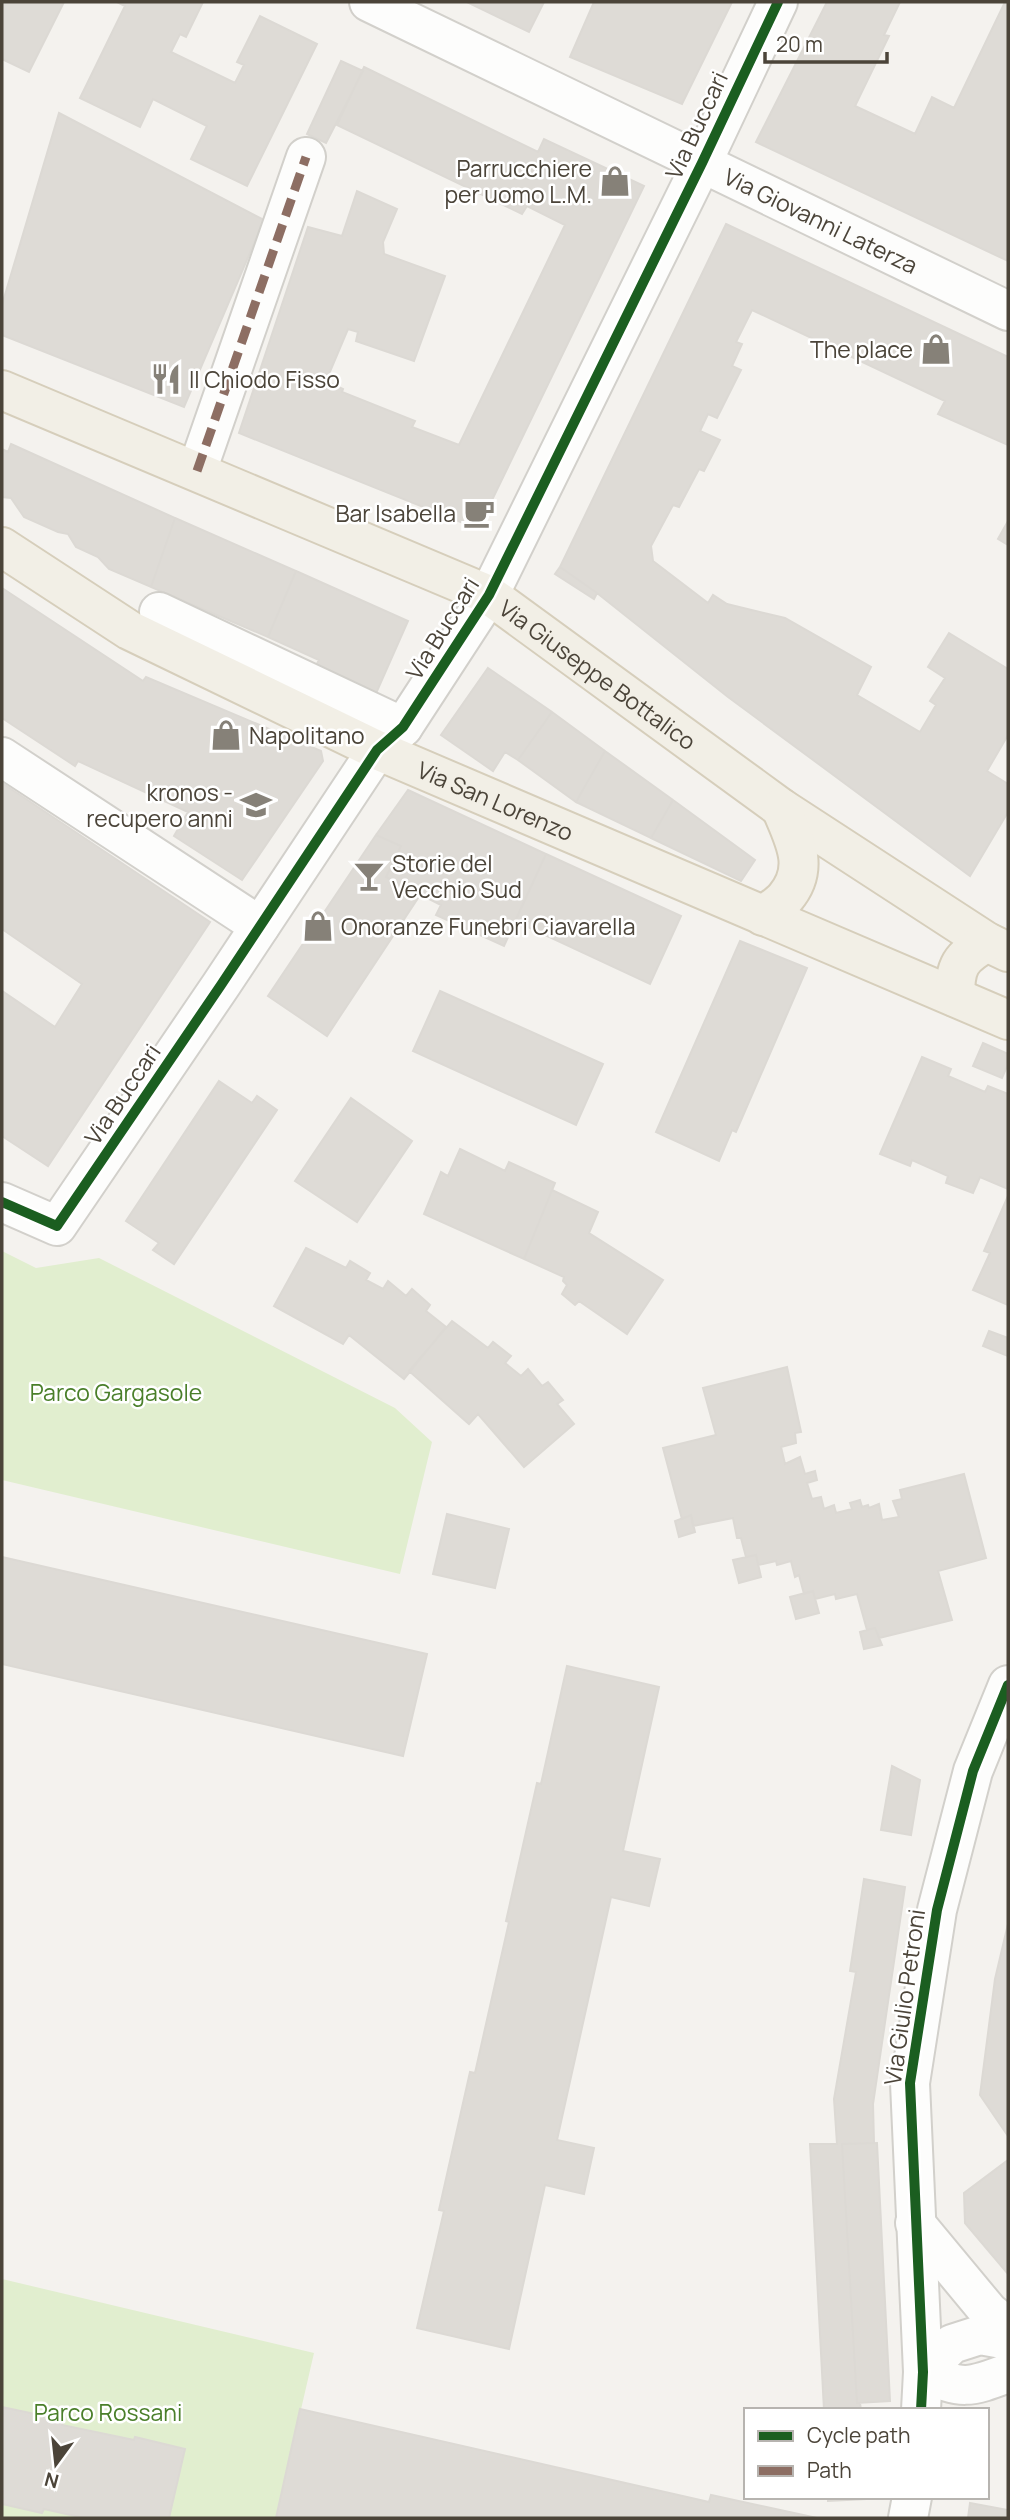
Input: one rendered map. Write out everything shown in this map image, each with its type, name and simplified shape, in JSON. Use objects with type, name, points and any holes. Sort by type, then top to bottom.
[{"type":"main road","name":"Via Giuseppe Bottalico","points":[[2,390],[489,595],[781,808],[998,947]]},
{"type":"main road","name":"Via San Lorenzo","points":[[2,547],[130,630],[390,738],[763,916],[1008,1020]]},
{"type":"main road","points":[[763,916],[786,898],[797,876],[800,853],[781,808]]},
{"type":"main road","points":[[955,997],[955,975],[966,954],[998,947]]},
{"type":"street","name":"Via Giovanni Laterza","points":[[369,2],[1008,311]]},
{"type":"street","name":"Via Buccari","points":[[2,1202],[57,1226],[489,595],[702,163],[778,2]]},
{"type":"street","points":[[197,471],[306,157]]},
{"type":"street","points":[[159,612],[390,738]]},
{"type":"street","points":[[2,757],[260,926]]},
{"type":"street","name":"Via Giulio Petroni","points":[[920,2408],[923,2372],[910,2083],[937,1910],[973,1771],[1008,1685]]},
{"type":"street","points":[[915,2223],[989,2312],[1008,2328]]},
{"type":"street","points":[[1008,2340],[980,2335],[952,2344],[923,2372],[951,2385],[976,2385],[1008,2374]]},
{"type":"street","points":[[982,2408],[1008,2374]]},
{"type":"street","points":[[908,2518],[912,2499]]},
{"type":"green space","name":"Parco Gargasole","points":[[2,1251],[36,1268],[99,1258],[395,1408],[432,1442],[400,1574],[2,1480]]},
{"type":"green space","name":"Parco Rossani","points":[[2,2279],[314,2353],[276,2518],[2,2518]]},
{"type":"building","points":[[2,2],[64,2],[29,72],[2,59]]},
{"type":"building","points":[[117,2],[203,2],[186,37],[180,34],[171,52],[235,83],[244,65],[237,62],[260,16],[317,44],[247,186],[191,159],[207,126],[153,99],[140,127],[80,98],[125,6]]},
{"type":"building","points":[[467,2],[544,2],[529,32]]},
{"type":"building","points":[[594,2],[732,2],[682,104],[570,57]]},
{"type":"building","points":[[827,2],[900,2],[884,35],[889,36],[855,106],[915,134],[932,97],[954,108],[1005,2],[1008,2],[1008,261],[756,142]]},
{"type":"building","points":[[341,61],[363,71],[326,143],[307,134]]},
{"type":"building","points":[[364,67],[538,152],[544,139],[644,186],[478,529],[239,433],[308,227],[342,236],[357,191],[397,209],[383,242],[384,254],[445,276],[414,361],[356,341],[358,332],[348,329],[326,381],[343,389],[342,392],[415,421],[412,427],[459,445],[565,225],[527,206],[522,214],[337,125]]},
{"type":"building","points":[[59,113],[264,220],[184,407],[2,335],[2,305]]},
{"type":"building","points":[[726,224],[1008,357],[1008,445],[938,414],[945,401],[752,310],[736,342],[742,344],[732,366],[741,370],[717,418],[708,414],[700,431],[720,440],[704,471],[699,469],[679,507],[673,505],[651,546],[653,561],[708,603],[713,595],[727,604],[785,618],[871,667],[857,695],[920,732],[936,705],[930,701],[945,678],[928,667],[949,633],[1008,669],[1008,735],[987,771],[1008,784],[1008,812],[970,876],[728,697],[560,567]]},
{"type":"building","points":[[11,444],[175,518],[151,587],[109,569],[98,557],[76,547],[68,534],[24,517],[11,498],[2,497],[2,449],[8,452]]},
{"type":"building","points":[[175,518],[296,571],[268,637],[151,587]]},
{"type":"building","points":[[1008,521],[1008,545],[998,539]]},
{"type":"building","points":[[560,567],[597,593],[594,599],[555,574]]},
{"type":"building","points":[[296,571],[408,621],[374,698],[313,671],[319,660],[268,637]]},
{"type":"building","points":[[2,588],[143,681],[146,677],[321,751],[323,761],[242,880],[174,836],[188,812],[78,761],[75,766],[2,718]]},
{"type":"building","points":[[488,668],[552,712],[518,760],[505,752],[493,771],[441,735]]},
{"type":"building","points":[[552,712],[605,751],[576,802],[518,760]]},
{"type":"building","points":[[605,751],[673,800],[651,838],[576,802]]},
{"type":"building","points":[[2,783],[210,922],[48,1166],[2,1136],[2,991],[55,1027],[82,984],[2,929]]},
{"type":"building","points":[[408,790],[546,854],[504,946],[436,915],[441,905],[386,877],[401,846],[376,835]]},
{"type":"building","points":[[673,800],[755,860],[741,881],[651,838]]},
{"type":"building","points":[[376,835],[401,846],[386,877],[420,895],[327,1036],[268,996]]},
{"type":"building","points":[[546,854],[681,916],[650,984],[515,921]]},
{"type":"building","points":[[740,941],[807,968],[736,1132],[732,1130],[719,1161],[656,1132]]},
{"type":"building","points":[[440,991],[603,1064],[576,1125],[413,1051]]},
{"type":"building","points":[[983,1043],[1008,1054],[1008,1064],[1002,1078],[973,1066]]},
{"type":"building","points":[[922,1057],[951,1069],[948,1076],[985,1092],[988,1086],[1008,1094],[1008,1189],[980,1177],[973,1193],[946,1183],[948,1176],[912,1160],[910,1166],[880,1154]]},
{"type":"building","points":[[219,1081],[252,1103],[257,1096],[277,1110],[174,1264],[153,1250],[159,1243],[126,1221]]},
{"type":"building","points":[[351,1098],[412,1141],[357,1222],[295,1181]]},
{"type":"building","points":[[460,1149],[505,1171],[509,1162],[555,1183],[524,1259],[424,1214],[441,1172],[448,1176]]},
{"type":"building","points":[[552,1190],[598,1212],[589,1233],[663,1280],[627,1334],[579,1301],[575,1305],[562,1294],[567,1285],[563,1281],[564,1277],[524,1259]]},
{"type":"building","points":[[1008,1196],[1008,1305],[973,1290],[990,1253],[984,1251]]},
{"type":"building","points":[[306,1248],[346,1268],[350,1261],[370,1273],[366,1280],[383,1289],[388,1281],[406,1296],[412,1289],[430,1305],[426,1311],[446,1327],[404,1379],[349,1335],[343,1344],[274,1306]]},
{"type":"building","points":[[452,1321],[488,1348],[493,1342],[511,1356],[505,1363],[521,1376],[528,1369],[542,1386],[548,1382],[563,1400],[557,1404],[574,1424],[524,1467],[478,1414],[469,1424],[409,1371]]},
{"type":"building","points":[[989,1331],[1008,1338],[1008,1356],[983,1346]]},
{"type":"building","points":[[787,1367],[801,1432],[795,1433],[796,1443],[781,1447],[785,1464],[800,1457],[805,1474],[815,1471],[817,1480],[807,1483],[812,1499],[821,1497],[824,1509],[834,1505],[836,1513],[852,1509],[850,1503],[860,1500],[862,1507],[868,1505],[869,1508],[879,1504],[882,1520],[899,1517],[893,1501],[902,1499],[900,1490],[964,1474],[986,1558],[938,1571],[952,1620],[879,1638],[875,1628],[867,1630],[857,1594],[836,1599],[835,1594],[815,1599],[813,1591],[804,1594],[799,1575],[795,1577],[791,1561],[777,1565],[776,1561],[758,1565],[756,1555],[746,1557],[741,1538],[737,1538],[733,1518],[693,1526],[691,1515],[682,1519],[663,1448],[716,1435],[703,1388]]},
{"type":"building","points":[[447,1514],[509,1529],[495,1588],[433,1574]]},
{"type":"building","points":[[691,1515],[695,1532],[679,1537],[675,1521]]},
{"type":"building","points":[[756,1555],[761,1577],[739,1583],[733,1560]]},
{"type":"building","points":[[2,1557],[427,1654],[403,1756],[2,1664]]},
{"type":"building","points":[[813,1591],[819,1613],[796,1619],[790,1597]]},
{"type":"building","points":[[875,1628],[882,1645],[864,1649],[860,1632]]},
{"type":"building","points":[[567,1666],[659,1687],[623,1851],[660,1859],[649,1906],[611,1897],[557,2140],[594,2148],[584,2194],[545,2185],[509,2349],[417,2328],[444,2211],[439,2210],[470,2072],[475,2073],[537,1783],[541,1784]]},
{"type":"building","points":[[892,1766],[920,1780],[911,1835],[881,1830]]},
{"type":"building","points":[[864,1879],[905,1887],[873,2104],[874,2143],[842,2144],[857,2403],[860,2403],[861,2408],[824,2408],[810,2144],[837,2144],[834,2099],[856,1972],[850,1971]]},
{"type":"building","points":[[1008,1924],[1008,2136],[980,2095],[995,1979]]},
{"type":"building","points":[[877,2143],[890,2401],[857,2403],[842,2144]]},
{"type":"building","points":[[1008,2160],[1008,2274],[965,2223],[964,2193]]},
{"type":"building","points":[[2,2407],[63,2420],[62,2425],[134,2440],[135,2437],[185,2449],[169,2518],[84,2518],[44,2509],[42,2513],[2,2504]]},
{"type":"building","points":[[300,2409],[709,2502],[711,2495],[817,2518],[276,2518]]},
{"type":"building","points":[[828,2499],[866,2499],[828,2501]]},
{"type":"building","points":[[970,2503],[1008,2510],[1008,2518],[968,2518]]},
{"type":"marked path","points":[[197,471],[306,157]]},
{"type":"cycle path","points":[[2,1202],[57,1226],[377,750],[403,727],[489,595],[702,163],[778,2]]},
{"type":"cycle path","points":[[921,2408],[923,2372],[910,2083],[937,1910],[973,1771],[1008,1685]]},
{"type":"place","name":"Parrucchiere per uomo L.M.","points":[[615,181]]},
{"type":"place","name":"The place","points":[[936,349]]},
{"type":"place","name":"Il Chiodo Fisso","points":[[166,379]]},
{"type":"place","name":"Bar Isabella","points":[[479,513]]},
{"type":"place","name":"Napolitano","points":[[226,735]]},
{"type":"place","name":"kronos - recupero anni","points":[[256,805]]},
{"type":"place","name":"Storie del Vecchio Sud","points":[[369,876]]},
{"type":"place","name":"Onoranze Funebri Ciavarella","points":[[318,926]]}]
